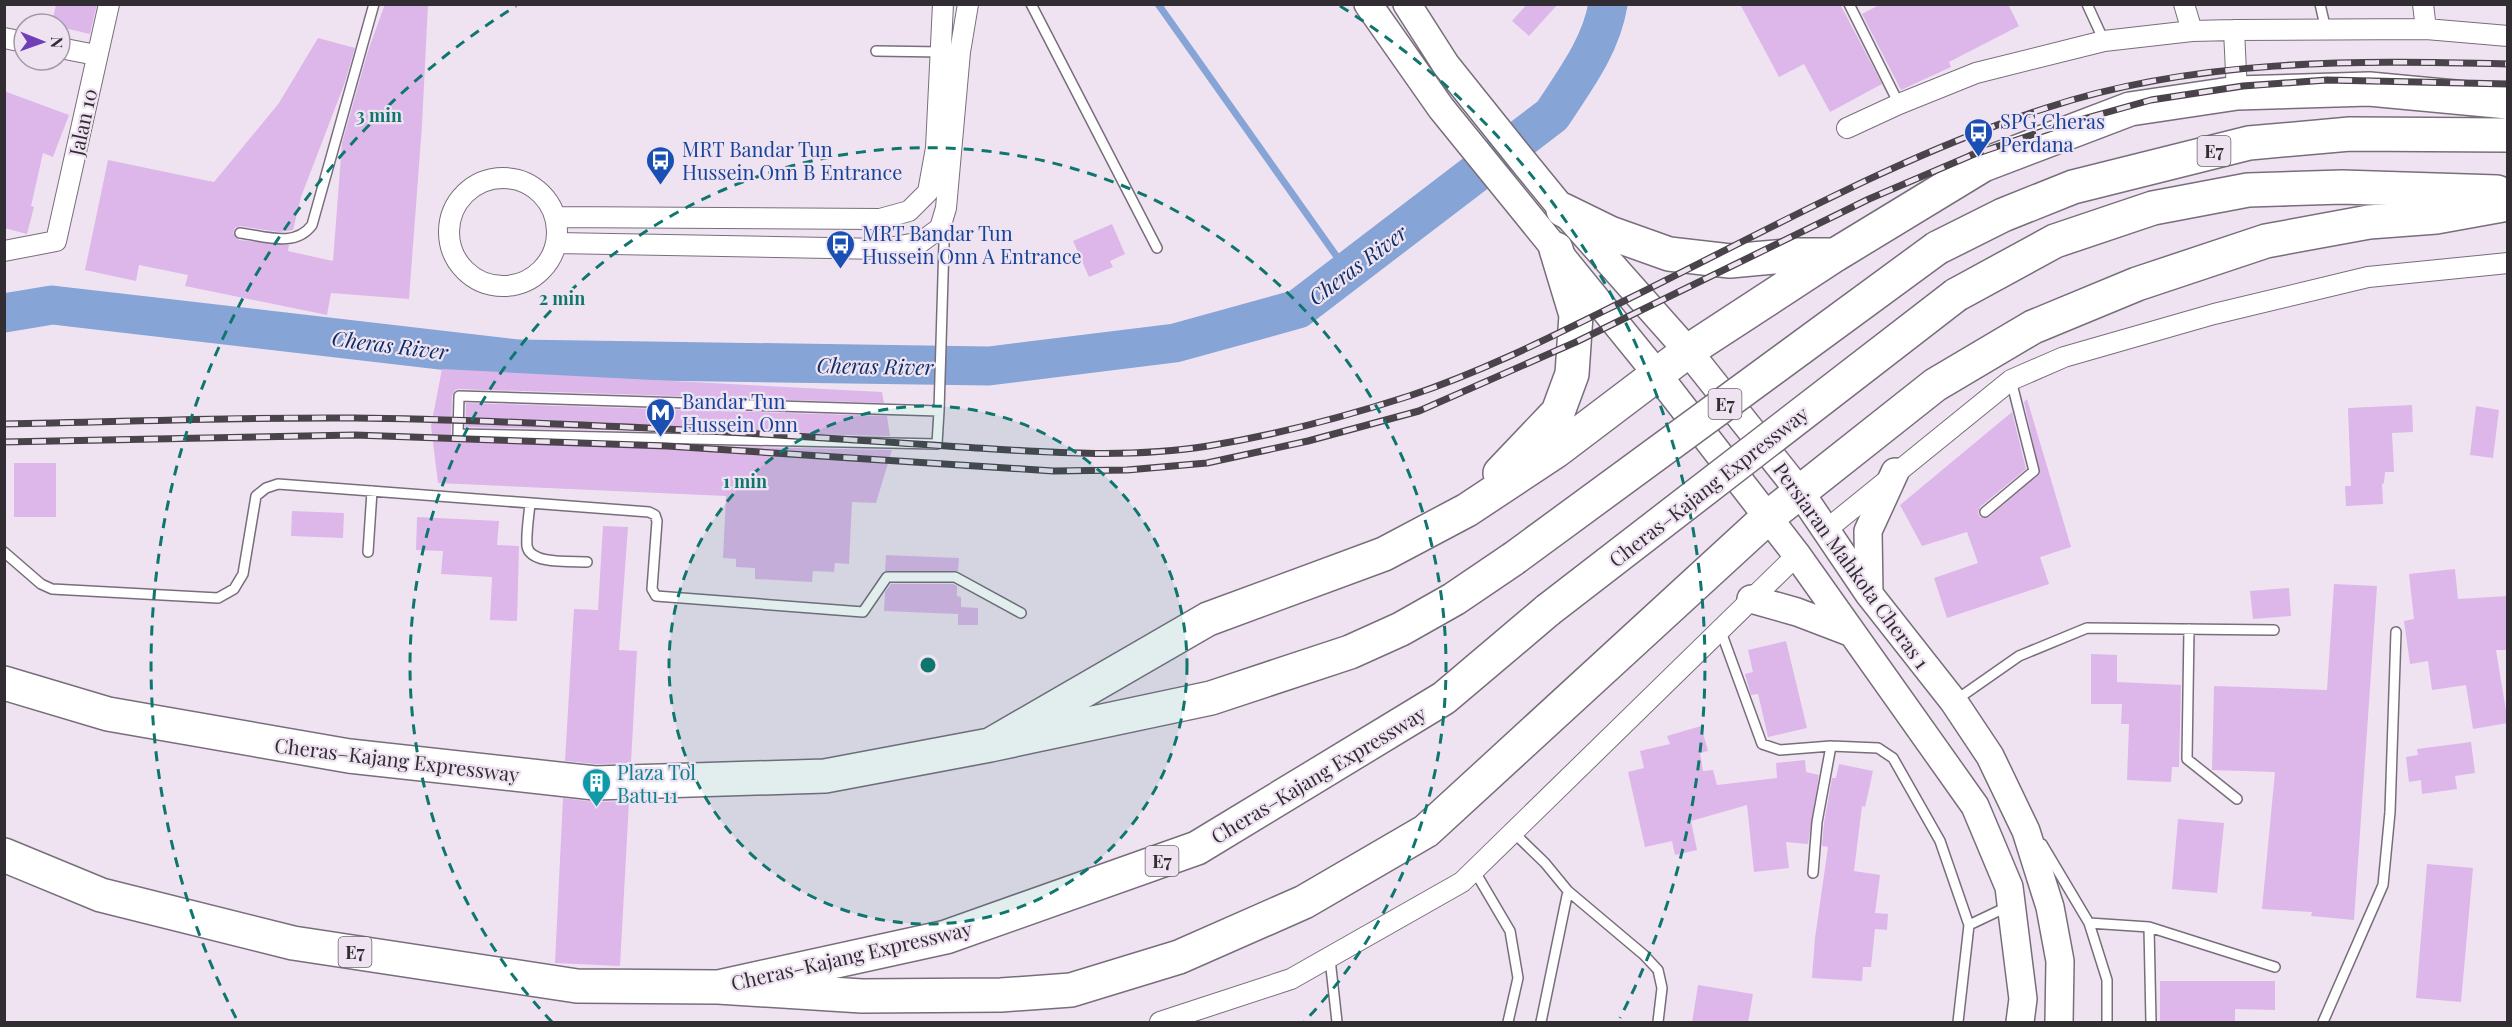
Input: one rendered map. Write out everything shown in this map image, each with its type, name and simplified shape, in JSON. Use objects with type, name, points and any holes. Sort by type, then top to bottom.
[{"type":"highway","points":[[990,745],[1208,619],[1383,554],[1467,510],[1556,451],[1688,351],[1835,255],[1983,165],[2130,109],[2237,93],[2369,89],[2508,102]]},
{"type":"highway","name":"Cheras–Kajang Expressway","points":[[4,683],[108,714],[349,756],[595,783],[825,776],[990,745],[1211,698],[1350,652],[1401,629],[1454,599],[1513,559],[1936,248],[2003,215],[2073,187],[2249,143],[2350,134],[2508,135]]},
{"type":"highway","name":"Cheras–Kajang Expressway","points":[[4,855],[101,895],[293,943],[577,986],[718,987],[946,938],[1197,848],[1444,698],[1548,610],[1956,295],[2055,241],[2153,208],[2248,190],[2342,187],[2508,192]]},
{"type":"highway","points":[[718,987],[862,996],[1001,995],[1071,990],[1179,957],[1304,902],[1426,831],[1767,518],[1935,385],[2033,327],[2137,284],[2266,241],[2369,222],[2436,217],[2508,204]]},
{"type":"highway","points":[[1563,210],[1610,233],[1669,254],[1731,261],[1797,255],[1835,255]]},
{"type":"highway","points":[[1467,510],[1558,412],[1572,374],[1576,315],[1556,249]]},
{"type":"main road","name":"Persiaran Mahkota Cheras 1","points":[[1368,4],[1441,108],[1657,374],[1797,555],[1976,806],[2009,886],[2023,999],[2020,1023]]},
{"type":"main road","name":"Persiaran Mahkota Cheras 1","points":[[1407,4],[1446,64],[1527,166],[1688,351],[1800,492],[1869,594],[1954,702],[1990,756],[2026,831],[2050,907],[2060,961],[2060,1023]]},
{"type":"main road","points":[[1869,594],[1868,531],[1895,472]]},
{"type":"main road","points":[[1751,599],[1797,612],[1852,633]]},
{"type":"street","name":"Jalan 10","points":[[4,251],[56,241],[109,4]]},
{"type":"street","points":[[555,217],[880,219],[909,211],[928,192],[936,148],[943,4]]},
{"type":"street","points":[[557,243],[884,249],[921,242],[940,228],[946,208],[960,52],[968,4]]},
{"type":"street","points":[[2184,4],[2192,31]]},
{"type":"street","points":[[2423,4],[2426,29]]},
{"type":"street","points":[[1847,128],[1976,73],[2104,41],[2192,31],[2234,30],[2426,29],[2508,36]]},
{"type":"street","points":[[2234,30],[2237,93]]},
{"type":"street","points":[[72,50],[96,55]]},
{"type":"street","points":[[495,178],[512,178],[528,184],[542,194],[552,208],[557,224],[557,243],[550,260],[538,274],[522,284],[504,287],[486,285],[470,276],[458,262],[450,245],[449,226],[454,209],[465,194],[479,184],[495,178]]},
{"type":"street","points":[[1826,530],[2011,380],[2064,357],[2214,314],[2357,280],[2508,263]]},
{"type":"street","points":[[1160,1023],[1291,979],[1462,882],[1797,555]]},
{"type":"lane","points":[[240,233],[290,239],[304,235],[312,225],[374,4]]},
{"type":"lane","points":[[1031,4],[1156,248]]},
{"type":"lane","points":[[1849,4],[1899,104]]},
{"type":"lane","points":[[2086,4],[2104,41]]},
{"type":"lane","points":[[2320,4],[2326,30]]},
{"type":"lane","points":[[876,51],[960,52]]},
{"type":"lane","points":[[939,411],[459,396],[458,434],[937,444],[941,381],[943,325],[944,243],[940,228]]},
{"type":"lane","points":[[1985,512],[2034,471],[2011,380]]},
{"type":"lane","points":[[4,552],[41,584],[52,589],[218,598],[234,589],[243,574],[256,496],[266,488],[278,484],[649,512],[655,515],[652,589],[656,596],[863,612],[887,577],[942,576],[955,577],[1021,613]]},
{"type":"lane","points":[[368,552],[372,491]]},
{"type":"lane","points":[[530,503],[527,545],[532,555],[541,560],[587,562]]},
{"type":"lane","points":[[1954,702],[2019,656],[2087,628],[2274,630]]},
{"type":"lane","points":[[1720,629],[1762,744],[1780,750],[1831,746],[1878,748],[1893,758],[1940,841],[1969,925],[1958,1023]]},
{"type":"lane","points":[[2189,629],[2187,759],[2237,799]]},
{"type":"lane","points":[[2323,1023],[2383,885],[2390,812],[2396,632]]},
{"type":"lane","points":[[1813,873],[1817,822],[1831,746]]},
{"type":"lane","points":[[1990,756],[2089,923],[2107,980],[2107,1023]]},
{"type":"lane","points":[[1513,832],[1545,863],[1568,891],[1644,955],[1658,970],[1662,988],[1658,1023]]},
{"type":"lane","points":[[1474,870],[1510,931],[1518,978],[1508,1023]]},
{"type":"lane","points":[[1541,1023],[1568,891]]},
{"type":"lane","points":[[1969,925],[2011,905]]},
{"type":"lane","points":[[2089,923],[2149,927],[2275,967]]},
{"type":"lane","points":[[2149,927],[2151,1023]]},
{"type":"lane","points":[[1330,958],[1337,1023]]},
{"type":"building","points":[[56,4],[97,4],[90,34],[72,30],[72,12],[54,12]]},
{"type":"building","points":[[385,4],[428,4],[409,299],[331,293],[327,315],[185,286],[188,275],[139,265],[136,281],[85,270],[108,160],[214,182],[279,103],[318,38],[355,48],[344,85],[301,197],[293,230],[279,232],[240,226],[235,228],[233,233],[239,240],[289,245],[288,251],[333,261],[342,143],[368,51]]},
{"type":"building","points":[[1527,4],[1558,4],[1529,36],[1512,21]]},
{"type":"building","points":[[1740,4],[1840,4],[1882,84],[1830,112],[1804,64],[1779,77]]},
{"type":"building","points":[[1881,4],[2008,4],[2019,26],[1949,62],[1951,67],[1901,90],[1862,14]]},
{"type":"building","points":[[4,91],[69,115],[53,157],[43,153],[27,234],[4,228]]},
{"type":"building","points":[[1112,224],[1125,254],[1110,261],[1113,267],[1089,277],[1073,241]]},
{"type":"building","points":[[442,369],[882,392],[884,403],[459,389],[455,390],[452,396],[451,434],[457,441],[892,450],[876,503],[852,502],[849,564],[835,563],[834,572],[813,571],[812,582],[755,579],[755,568],[736,567],[736,559],[723,558],[726,496],[438,483],[431,426]]},
{"type":"building","points":[[2027,399],[2071,547],[2040,557],[2049,584],[1947,618],[1934,578],[1978,563],[1967,532],[1922,546],[1900,505],[2012,412],[2026,469],[1980,507],[1978,513],[1980,517],[1989,517],[2040,474],[2024,402]]},
{"type":"building","points":[[466,403],[887,416],[890,436],[465,427]]},
{"type":"building","points":[[2412,405],[2413,432],[2392,433],[2394,472],[2385,472],[2382,484],[2383,504],[2346,506],[2345,486],[2351,486],[2348,408]]},
{"type":"building","points":[[2476,406],[2499,410],[2493,458],[2470,455]]},
{"type":"building","points":[[14,463],[56,463],[56,517],[14,517]]},
{"type":"building","points":[[292,511],[344,513],[343,538],[291,536]]},
{"type":"building","points":[[417,517],[499,521],[497,545],[519,546],[517,621],[490,620],[492,577],[441,574],[443,551],[416,550]]},
{"type":"building","points":[[603,526],[628,527],[619,650],[637,651],[631,763],[596,764],[565,761],[574,609],[598,610]]},
{"type":"building","points":[[886,555],[959,558],[958,571],[885,571]]},
{"type":"building","points":[[2455,569],[2458,599],[2507,596],[2508,650],[2496,650],[2508,723],[2473,729],[2466,685],[2432,690],[2428,661],[2410,664],[2404,621],[2414,619],[2409,574]]},
{"type":"building","points":[[891,584],[953,584],[957,586],[957,596],[961,597],[961,607],[978,608],[978,625],[958,625],[958,614],[884,611],[885,592]]},
{"type":"building","points":[[2334,584],[2377,586],[2354,920],[2311,916],[2312,912],[2262,909],[2275,772],[2212,770],[2214,686],[2327,690]]},
{"type":"building","points":[[2289,588],[2291,616],[2253,619],[2250,591]]},
{"type":"building","points":[[1786,641],[1807,728],[1768,737],[1758,694],[1751,695],[1745,674],[1753,672],[1748,650]]},
{"type":"building","points":[[2091,654],[2117,655],[2117,682],[2181,685],[2179,767],[2172,767],[2171,782],[2127,780],[2129,724],[2121,724],[2122,704],[2091,704]]},
{"type":"building","points":[[1701,726],[1708,751],[1700,753],[1703,771],[1713,770],[1717,785],[1777,778],[1776,763],[1805,760],[1806,772],[1819,775],[1808,844],[1786,842],[1789,868],[1754,872],[1747,805],[1691,821],[1697,850],[1675,855],[1672,841],[1645,847],[1628,772],[1644,768],[1640,751],[1670,744],[1667,736]]},
{"type":"building","points":[[2471,742],[2475,773],[2455,776],[2457,789],[2422,794],[2421,780],[2409,782],[2406,757],[2418,755],[2417,749]]},
{"type":"building","points":[[1839,764],[1873,771],[1865,807],[1862,806],[1854,871],[1880,875],[1875,913],[1888,914],[1887,930],[1875,929],[1871,967],[1863,967],[1862,981],[1812,978],[1815,938],[1828,847],[1822,846],[1824,823],[1832,778],[1836,778]]},
{"type":"building","points":[[563,798],[595,802],[629,801],[620,966],[555,963]]},
{"type":"building","points":[[2178,819],[2224,823],[2217,893],[2172,889]]},
{"type":"building","points":[[2427,864],[2473,868],[2461,1002],[2416,998]]},
{"type":"building","points":[[2160,981],[2275,981],[2275,1010],[2235,1009],[2235,1023],[2160,1023]]},
{"type":"building","points":[[1698,985],[1753,994],[1748,1023],[1692,1023]]},
{"type":"waterway","points":[[1158,4],[1347,271]]},
{"type":"waterway","name":"Cheras River","points":[[4,313],[52,305],[518,359],[989,366],[1175,343],[1298,309],[1552,115],[1578,76],[1593,48],[1600,34],[1608,4]]},
{"type":"railway","points":[[4,424],[267,418],[393,419],[702,431],[1054,452],[1147,452],[1208,446],[1335,418],[1409,396],[1463,376],[1570,328],[1883,173],[1991,127],[2046,108],[2102,92],[2216,71],[2333,63],[2508,64]]},
{"type":"railway","points":[[4,442],[355,435],[667,446],[1053,471],[1127,470],[1207,463],[1308,441],[1419,411],[1576,342],[1869,199],[1972,155],[2058,126],[2151,100],[2243,86],[2327,80],[2508,84]]},
{"type":"place","name":"SPG Cheras Perdana","points":[[1979,158]]},
{"type":"place","name":"MRT Bandar Tun Hussein Onn B Entrance","points":[[661,186]]},
{"type":"place","name":"MRT Bandar Tun Hussein Onn A Entrance","points":[[841,270]]},
{"type":"place","name":"Bandar Tun Hussein Onn","points":[[661,438]]},
{"type":"place","name":"Plaza Tol Batu 11","points":[[596,808]]}]
